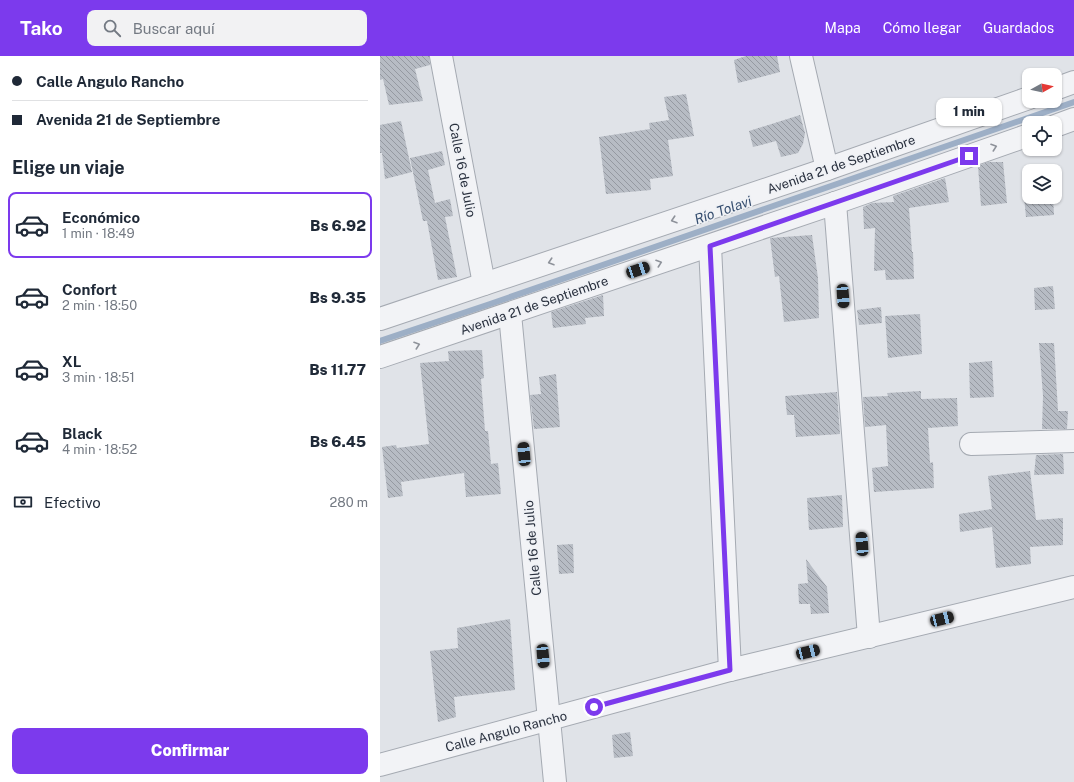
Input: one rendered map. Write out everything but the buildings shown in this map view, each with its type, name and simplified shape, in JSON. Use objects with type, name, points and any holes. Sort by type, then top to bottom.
[{"type":"street","name":"Calle 16 de Julio","points":[[441,56],[484,284]]},
{"type":"street","points":[[801,56],[827,169]]},
{"type":"street","points":[[1062,86],[1074,82]]},
{"type":"street","name":"Avenida 21 de Septiembre","points":[[380,319],[827,169],[1022,100]]},
{"type":"street","points":[[1062,123],[1074,119]]},
{"type":"street","name":"Avenida 21 de Septiembre","points":[[380,357],[710,246],[1022,137]]},
{"type":"street","points":[[835,203],[869,637]]},
{"type":"street","points":[[710,246],[730,670]]},
{"type":"street","name":"Calle 16 de Julio","points":[[510,314],[555,782]]},
{"type":"street","points":[[971,444],[1074,441]]},
{"type":"street","name":"Calle Angulo Rancho","points":[[380,765],[730,670],[1074,588]]},
{"type":"waterway","name":"Río Tolavi","points":[[380,341],[1074,102]]},
{"type":"route","points":[[594,707],[730,670],[710,246],[969,156]]}]
